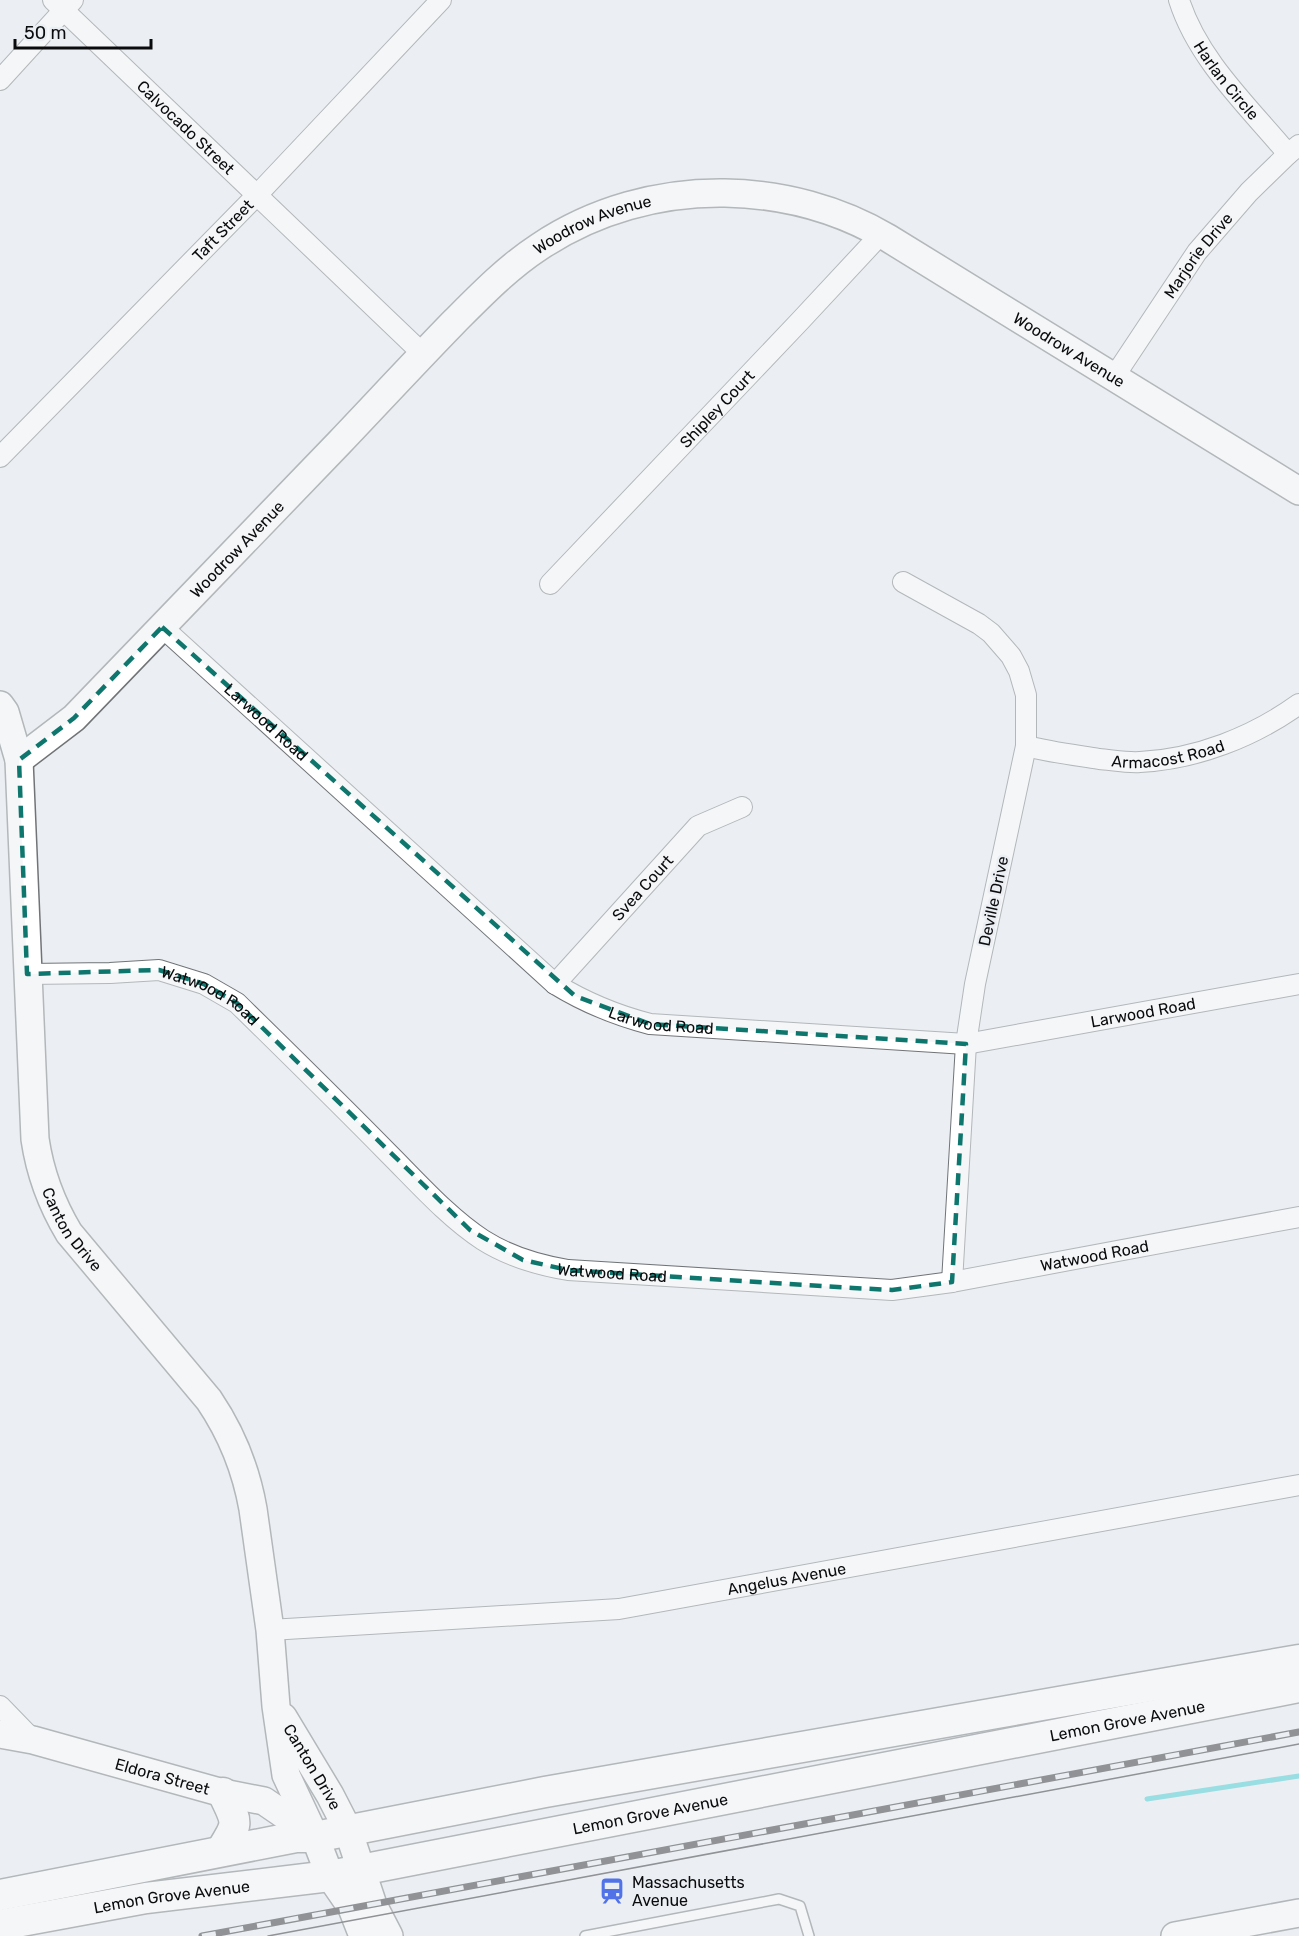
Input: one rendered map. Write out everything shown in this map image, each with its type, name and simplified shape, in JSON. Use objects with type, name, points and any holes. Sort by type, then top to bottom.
[{"type":"main road","name":"Lemon Grove Avenue","points":[[0,1895],[296,1837],[315,1837],[556,1790],[1299,1660]]},
{"type":"main road","name":"Lemon Grove Avenue","points":[[0,1925],[146,1898],[363,1870],[1299,1687]]},
{"type":"main road","points":[[221,1851],[235,1829],[236,1819],[223,1793]]},
{"type":"street","name":"Taft Street","points":[[0,457],[257,195],[441,0]]},
{"type":"street","name":"Harlan Circle","points":[[1179,0],[1201,49],[1293,149]]},
{"type":"street","name":"Calvocado Street","points":[[63,4],[423,354]]},
{"type":"street","points":[[0,80],[63,4]]},
{"type":"street","name":"Marjorie Drive","points":[[1114,376],[1197,252],[1249,192],[1293,149]]},
{"type":"street","name":"Woodrow Avenue","points":[[19,760],[74,718],[423,354],[498,279],[538,247],[591,219],[619,208],[648,201],[677,195],[707,193],[768,196],[826,210],[881,234],[1299,491]]},
{"type":"street","name":"Shipley Court","points":[[550,584],[881,234]]},
{"type":"street","name":"Deville Drive","points":[[903,582],[991,633],[1011,656],[1019,671],[1026,695],[1026,746],[975,984],[966,1044],[952,1282]]},
{"type":"street","name":"Larwood Road","points":[[162,627],[555,984],[616,1015],[650,1024],[966,1044],[1299,984]]},
{"type":"street","name":"Armacost Road","points":[[1026,746],[1057,753],[1139,763],[1193,755],[1226,744],[1285,715],[1299,704]]},
{"type":"street","name":"Canton Drive","points":[[0,705],[5,712],[19,760],[35,1139],[45,1186],[69,1233],[209,1400],[230,1433],[250,1490],[270,1630],[276,1706],[286,1775],[315,1837]]},
{"type":"street","name":"Svea Court","points":[[555,984],[698,826],[742,807]]},
{"type":"street","name":"Watwood Road","points":[[27,974],[110,974],[159,970],[204,984],[237,1003],[430,1194],[470,1230],[502,1251],[523,1260],[568,1270],[892,1290],[952,1282],[1299,1217]]},
{"type":"street","name":"Angelus Avenue","points":[[270,1630],[619,1609],[1299,1485]]},
{"type":"street","points":[[0,1706],[33,1740]]},
{"type":"street","name":"Canton Drive","points":[[276,1706],[330,1795],[348,1830]]},
{"type":"street","name":"Eldora Street","points":[[0,1734],[33,1740],[223,1793],[264,1801],[315,1837]]},
{"type":"street","points":[[348,1830],[374,1905],[388,1936]]},
{"type":"street","points":[[315,1837],[330,1876],[352,1908],[363,1936]]},
{"type":"street","points":[[1175,1936],[1299,1913]]},
{"type":"lane","points":[[585,1936],[779,1899],[800,1906],[809,1936]]},
{"type":"highlighted area","points":[[162,627],[575,996],[650,1024],[966,1044],[952,1282],[892,1290],[853,1288],[568,1270],[523,1260],[470,1230],[237,1003],[204,984],[159,970],[27,974],[19,760],[74,718]]},
{"type":"waterway","points":[[1147,1799],[1299,1776]]},
{"type":"tram line","points":[[268,1936],[1299,1744]]},
{"type":"railway","points":[[202,1936],[1299,1732]]},
{"type":"place","name":"Massachusetts Avenue","points":[[612,1891]]}]
